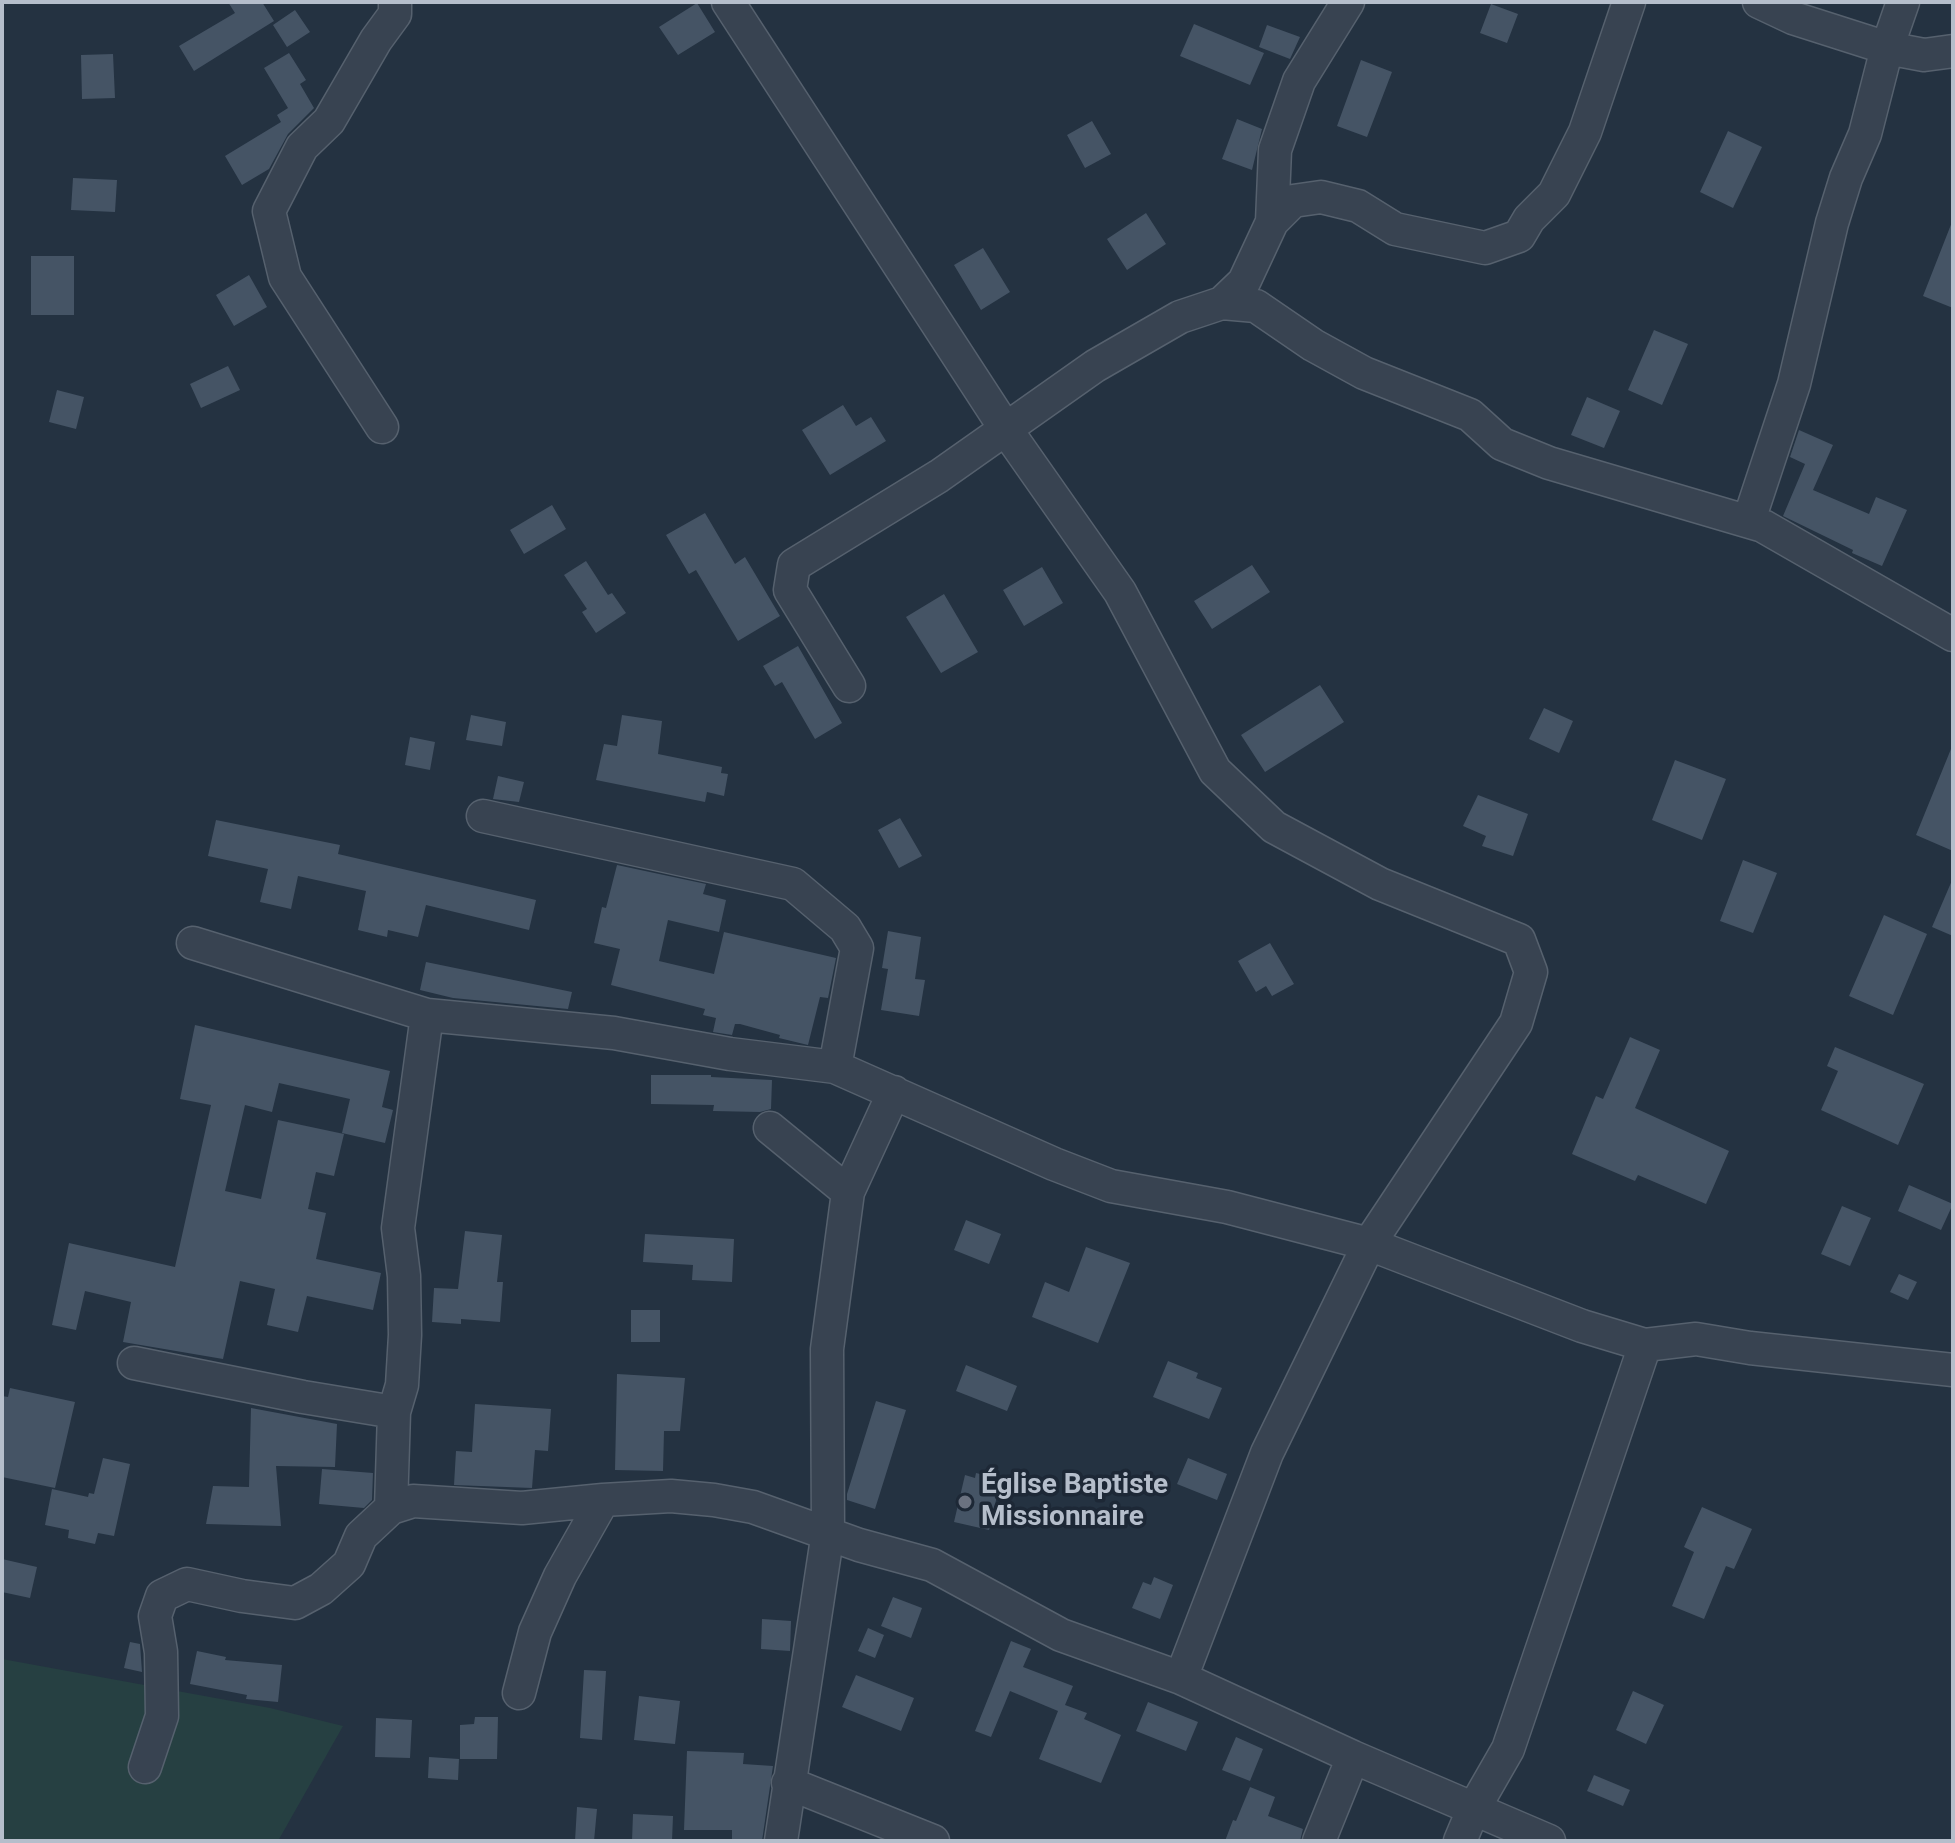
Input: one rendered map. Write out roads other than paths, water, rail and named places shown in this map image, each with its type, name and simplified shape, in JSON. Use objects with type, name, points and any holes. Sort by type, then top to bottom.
[{"type":"street","points":[[382,427],[285,277],[269,211],[302,147],[329,121],[376,40],[395,14],[395,2]]},
{"type":"street","points":[[728,2],[1005,428],[1120,592],[1215,771],[1274,827],[1380,884],[1519,940],[1531,972],[1516,1023],[1369,1244],[1267,1453],[1181,1678]]},
{"type":"street","points":[[1272,222],[1275,150],[1299,81],[1348,2]]},
{"type":"street","points":[[1222,303],[1244,282],[1272,222],[1293,201],[1321,197],[1358,206],[1395,229],[1469,246],[1485,248],[1519,236],[1529,219],[1554,194],[1585,132],[1629,2]]},
{"type":"street","points":[[1759,2],[1793,18],[1887,48],[1924,55],[1953,51]]},
{"type":"street","points":[[1749,520],[1794,384],[1832,223],[1846,178],[1865,134],[1887,48],[1903,2]]},
{"type":"street","points":[[849,686],[790,590],[794,565],[939,476],[1123,349],[1180,317],[1222,303],[1256,306],[1313,345],[1351,366],[1470,415],[1502,444],[1549,463],[1749,520],[1953,635]]},
{"type":"street","points":[[483,816],[793,884],[845,928],[857,948],[835,1067]]},
{"type":"street","points":[[193,943],[427,1015],[614,1033],[730,1054],[835,1067],[1111,1186],[1227,1207],[1369,1244],[1582,1326],[1645,1345],[1696,1339],[1750,1348],[1953,1370]]},
{"type":"street","points":[[391,1508],[394,1412],[402,1385],[405,1335],[404,1276],[398,1228],[427,1015]]},
{"type":"street","points":[[781,1841],[828,1532],[827,1349],[848,1192],[894,1092]]},
{"type":"street","points":[[770,1128],[848,1192]]},
{"type":"street","points":[[1460,1841],[1473,1810],[1508,1749],[1645,1345]]},
{"type":"street","points":[[134,1363],[394,1412]]},
{"type":"street","points":[[145,1767],[162,1716],[161,1652],[155,1616],[162,1596],[187,1584],[295,1603],[321,1589],[349,1564],[361,1536],[391,1508],[413,1501],[522,1508],[671,1496],[753,1507],[859,1545],[932,1565],[1061,1635],[1181,1678],[1353,1757],[1549,1841]]},
{"type":"street","points":[[519,1693],[535,1632],[560,1576],[603,1500]]},
{"type":"street","points":[[1319,1841],[1353,1757]]},
{"type":"street","points":[[788,1783],[933,1841]]},
{"type":"place","name":"Église Baptiste Missionnaire","points":[[965,1502]]}]
